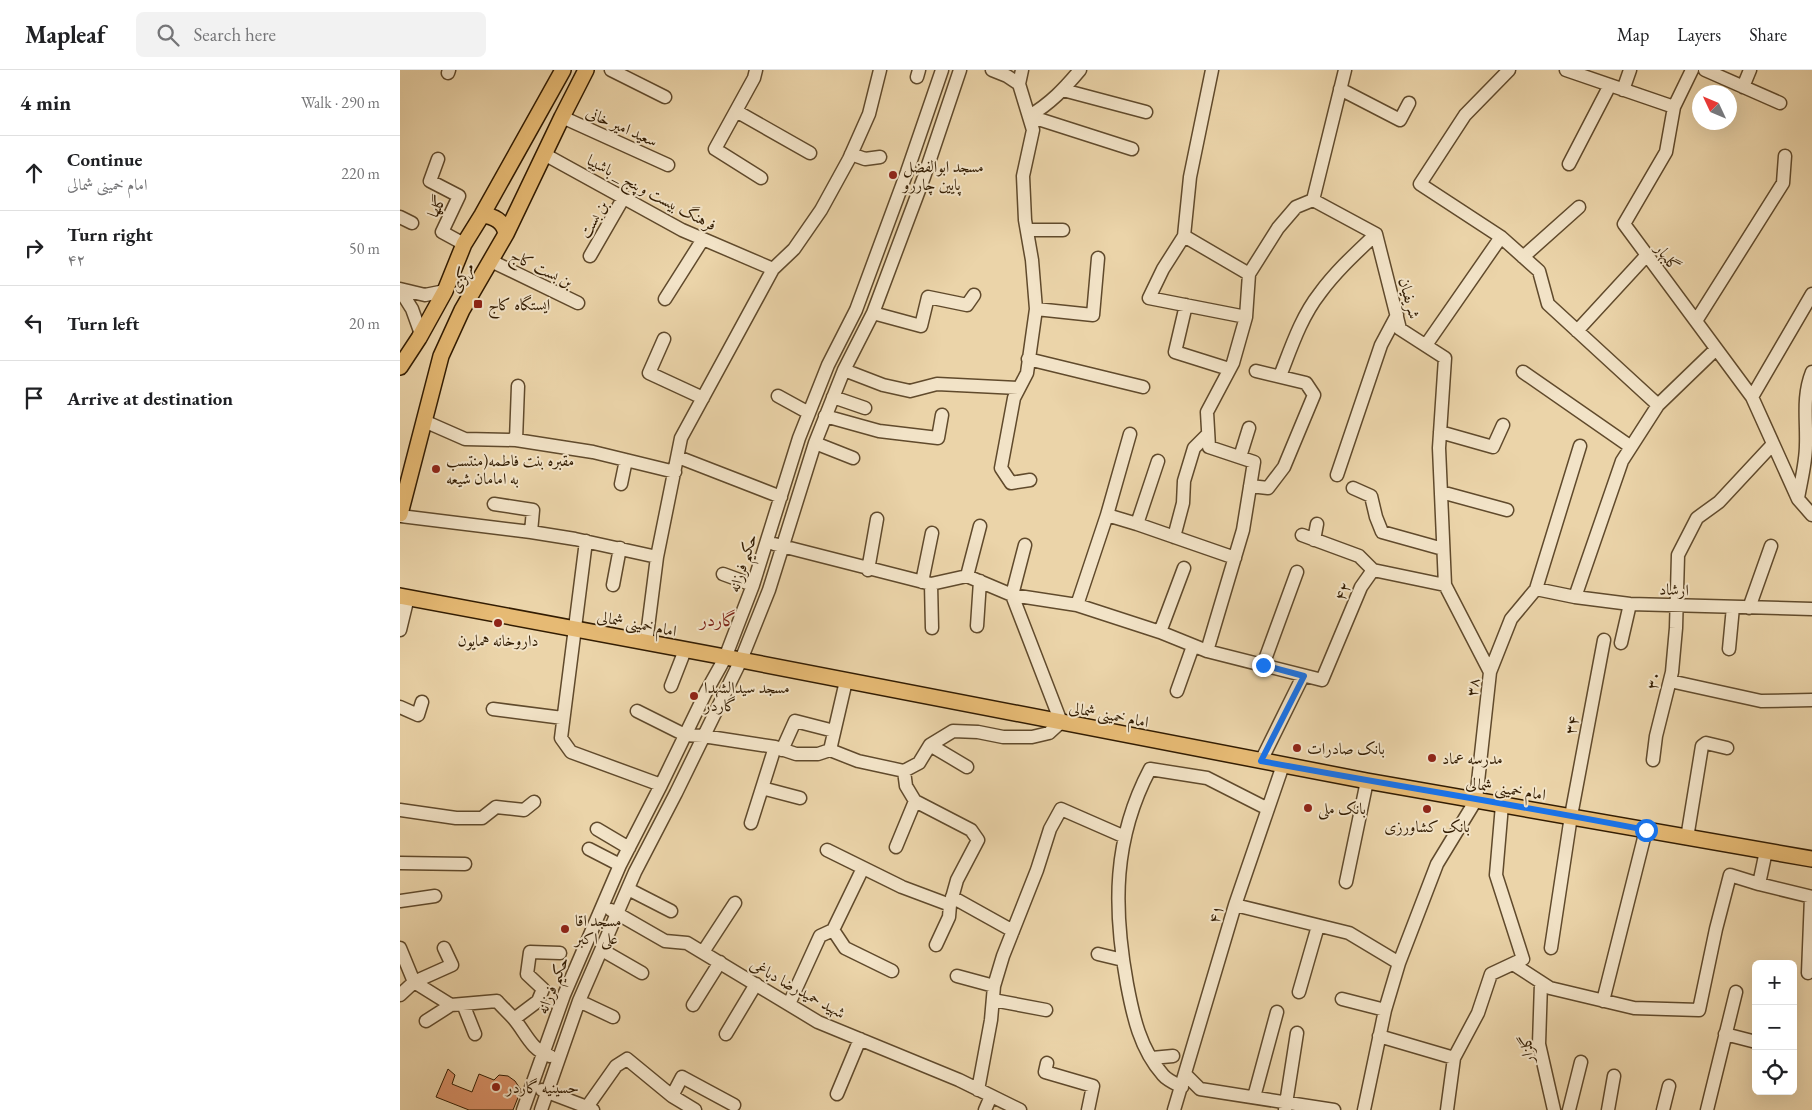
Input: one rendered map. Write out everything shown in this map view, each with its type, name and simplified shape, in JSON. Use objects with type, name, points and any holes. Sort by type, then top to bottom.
[{"type":"main road","name":"مرکزی","points":[[400,515],[441,356],[462,310],[506,234],[586,70]]},
{"type":"main road","name":"مرکزی","points":[[400,367],[445,291],[464,244],[482,215],[561,71]]},
{"type":"main road","points":[[482,215],[490,216],[499,221],[505,228],[506,234]]},
{"type":"main road","points":[[400,465],[416,452]]},
{"type":"main road","name":"امام خمینی شمالی","points":[[404,596],[1367,781],[1812,859]]},
{"type":"street","points":[[611,70],[665,97]]},
{"type":"street","points":[[756,70],[754,78],[715,149],[761,178]]},
{"type":"street","points":[[646,642],[658,557],[682,438],[773,269],[794,249],[820,210],[851,154],[869,114],[880,70]]},
{"type":"street","name":"حکیم فرزانه","points":[[523,1110],[564,995],[620,865],[725,658],[753,585],[799,438],[828,365],[856,310],[942,70]]},
{"type":"street","name":"حکیم فرزانه","points":[[541,1110],[579,1001],[628,889],[742,660],[769,590],[815,443],[844,370],[873,313],[924,177],[960,70]]},
{"type":"street","points":[[992,70],[1007,76],[1019,84]]},
{"type":"street","points":[[1022,70],[1019,84],[1033,130],[1023,176],[1036,309],[1027,373],[1014,398],[1000,468],[1011,483],[1030,480]]},
{"type":"street","points":[[1029,116],[1042,108],[1063,90],[1080,70]]},
{"type":"street","points":[[1212,70],[1190,176],[1184,236],[1163,269],[1149,298],[1246,317]]},
{"type":"street","points":[[1313,200],[1345,70]]},
{"type":"street","points":[[1509,70],[1465,115],[1420,184],[1500,237],[1539,271],[1548,304],[1658,405]]},
{"type":"street","points":[[1566,70],[1674,107],[1692,70]]},
{"type":"street","points":[[1624,90],[1630,70]]},
{"type":"street","points":[[1705,70],[1780,103]]},
{"type":"street","points":[[1743,87],[1750,70]]},
{"type":"street","points":[[1569,164],[1610,85]]},
{"type":"street","points":[[1340,89],[1400,120],[1409,103]]},
{"type":"street","points":[[1063,90],[1146,112]]},
{"type":"street","name":"گلبهار","points":[[1674,107],[1666,152],[1624,224],[1752,397],[1798,498],[1812,516]]},
{"type":"street","points":[[736,111],[810,153]]},
{"type":"street","name":"سعید امیر خانی","points":[[562,116],[668,165]]},
{"type":"street","points":[[1029,116],[1132,149]]},
{"type":"street","name":"فرهنگ بیست وپنج _ باشییا","points":[[544,154],[682,230],[773,269]]},
{"type":"street","points":[[851,154],[865,159],[880,157]]},
{"type":"street","points":[[1696,321],[1783,183],[1784,156]]},
{"type":"street","name":"گلها","points":[[438,159],[430,181],[459,196],[442,232],[464,244]]},
{"type":"street","name":"بن بست","points":[[590,256],[624,197]]},
{"type":"street","points":[[1280,376],[1303,321],[1320,293],[1350,259],[1376,234],[1313,200]]},
{"type":"street","points":[[1207,651],[1243,530],[1254,462],[1209,447],[1207,412],[1233,362],[1246,317],[1249,274],[1278,228],[1296,208],[1313,200]]},
{"type":"street","points":[[1523,257],[1579,207]]},
{"type":"street","points":[[1027,230],[1063,230]]},
{"type":"street","name":"شریفیان","points":[[1376,234],[1400,329],[1445,358],[1440,432],[1444,584]]},
{"type":"street","points":[[1184,236],[1249,274]]},
{"type":"street","points":[[1426,345],[1500,237]]},
{"type":"street","points":[[665,298],[703,239]]},
{"type":"street","points":[[1577,330],[1647,255]]},
{"type":"street","points":[[1036,309],[1093,315],[1098,258]]},
{"type":"street","name":"بن بست کاج","points":[[491,261],[578,303]]},
{"type":"street","points":[[400,290],[425,295],[445,291]]},
{"type":"street","points":[[400,290],[412,309],[421,334]]},
{"type":"street","points":[[873,313],[921,326],[928,297],[968,305],[974,296]]},
{"type":"street","points":[[1752,397],[1810,302]]},
{"type":"street","points":[[1186,305],[1175,352],[1229,369]]},
{"type":"street","points":[[1337,475],[1381,345],[1396,315]]},
{"type":"street","points":[[664,339],[649,373],[703,398]]},
{"type":"street","points":[[1575,597],[1622,461],[1658,405],[1716,349]]},
{"type":"street","points":[[1028,358],[1143,388]]},
{"type":"street","points":[[844,370],[883,385],[910,390],[937,384],[1018,388]]},
{"type":"street","points":[[1250,486],[1268,488],[1284,467],[1314,395],[1306,382],[1256,371]]},
{"type":"street","points":[[1523,372],[1631,447]]},
{"type":"street","points":[[1798,498],[1809,446],[1804,412],[1807,384],[1812,372]]},
{"type":"street","points":[[516,440],[518,386]]},
{"type":"street","points":[[778,396],[809,413]]},
{"type":"street","points":[[833,397],[865,408]]},
{"type":"street","points":[[825,416],[878,431],[938,438],[942,415]]},
{"type":"street","points":[[424,421],[465,438],[516,440],[593,452],[675,472]]},
{"type":"street","points":[[1440,432],[1493,447],[1503,425]]},
{"type":"street","points":[[1240,457],[1249,428]]},
{"type":"street","points":[[1077,606],[1107,515],[1130,434]]},
{"type":"street","points":[[1174,537],[1183,503],[1184,481],[1194,448],[1208,434]]},
{"type":"street","points":[[815,443],[853,458]]},
{"type":"street","name":"۳۰","points":[[1653,760],[1656,736],[1673,663],[1678,555],[1698,518],[1719,502],[1773,444]]},
{"type":"street","points":[[1536,589],[1580,446]]},
{"type":"street","points":[[678,457],[781,497]]},
{"type":"street","points":[[621,484],[626,460]]},
{"type":"street","points":[[1137,524],[1158,460]]},
{"type":"street","points":[[1352,488],[1371,496],[1382,532],[1443,549]]},
{"type":"street","points":[[1441,492],[1507,510]]},
{"type":"street","points":[[494,504],[533,510],[531,532]]},
{"type":"street","points":[[400,515],[531,532],[586,541],[658,557]]},
{"type":"street","points":[[1107,515],[1235,558]]},
{"type":"street","points":[[868,570],[877,519]]},
{"type":"street","points":[[1314,540],[1317,524]]},
{"type":"street","points":[[967,576],[980,526]]},
{"type":"street","points":[[932,533],[926,584],[932,628]]},
{"type":"street","points":[[1302,535],[1359,556],[1373,570],[1444,584],[1490,672]]},
{"type":"street","points":[[586,541],[560,738],[571,752],[661,786]]},
{"type":"street","points":[[765,543],[926,584],[967,576],[1012,594],[1077,606],[1160,632],[1207,651],[1304,676],[1261,761]]},
{"type":"street","points":[[637,711],[672,730],[685,734],[778,748],[796,754],[818,754],[830,750],[858,760],[904,771],[919,763],[930,745],[953,731],[978,732],[1003,737],[1032,737],[1049,734],[1061,722],[1012,594],[1025,545]]},
{"type":"street","points":[[1749,608],[1771,546]]},
{"type":"street","points":[[613,585],[620,548]]},
{"type":"street","points":[[1160,632],[1184,568]]},
{"type":"street","name":"۴۲","points":[[1304,676],[1322,680],[1361,587],[1373,570]]},
{"type":"street","points":[[1263,665],[1297,572]]},
{"type":"street","points":[[723,574],[753,585]]},
{"type":"street","points":[[977,626],[980,581]]},
{"type":"street","name":"ارشاد","points":[[1536,589],[1575,597],[1630,604],[1812,609]]},
{"type":"street","name":"۳۸","points":[[1476,800],[1490,672],[1511,618],[1536,589]]},
{"type":"street","points":[[400,630],[404,596]]},
{"type":"street","points":[[1621,642],[1630,604]]},
{"type":"street","points":[[1729,649],[1733,607]]},
{"type":"street","name":"۳۴","points":[[1551,948],[1571,816],[1604,640]]},
{"type":"street","points":[[1177,692],[1193,646]]},
{"type":"street","points":[[671,686],[685,650]]},
{"type":"street","points":[[830,750],[846,681]]},
{"type":"street","points":[[1670,681],[1762,701],[1812,700]]},
{"type":"street","points":[[400,707],[418,714],[422,702]]},
{"type":"street","points":[[493,709],[563,718]]},
{"type":"street","points":[[751,823],[762,788],[778,748],[795,721],[834,731]]},
{"type":"street","points":[[1687,838],[1702,746],[1706,743],[1727,748]]},
{"type":"street","points":[[930,745],[967,768]]},
{"type":"street","name":"۴۱","points":[[1174,1110],[1235,905],[1283,765]]},
{"type":"street","points":[[1268,810],[1207,778],[1150,769],[1138,792],[1130,816],[1118,890],[1118,921],[1123,960],[1136,1028],[1163,1076],[1184,1081],[1200,1089],[1254,1098],[1285,1106],[1334,1110]]},
{"type":"street","points":[[904,771],[906,786],[916,801],[971,830],[978,840],[957,880],[949,917],[936,945]]},
{"type":"street","points":[[1346,882],[1367,781]]},
{"type":"street","points":[[762,788],[800,798]]},
{"type":"street","points":[[1364,1110],[1385,1010],[1399,964],[1437,864],[1476,800]]},
{"type":"street","points":[[896,847],[916,801]]},
{"type":"street","points":[[400,810],[456,818],[482,818],[496,807],[524,810],[534,802]]},
{"type":"street","points":[[1447,1110],[1454,1058],[1478,1013],[1491,974],[1523,959],[1496,875],[1502,805]]},
{"type":"street","points":[[978,1090],[994,986],[1002,956],[1037,870],[1050,829],[1061,809],[1125,838]]},
{"type":"street","points":[[597,829],[629,848]]},
{"type":"street","points":[[1603,1001],[1646,830]]},
{"type":"street","points":[[589,848],[620,865]]},
{"type":"street","points":[[827,850],[902,887],[951,901],[1013,931]]},
{"type":"street","points":[[1759,884],[1766,851]]},
{"type":"street","points":[[400,862],[465,864]]},
{"type":"street","points":[[790,1004],[820,936],[833,930],[863,868]]},
{"type":"street","points":[[1513,964],[1550,988],[1634,1008],[1700,1010],[1716,929],[1730,874],[1759,884],[1812,897],[1808,973]]},
{"type":"street","points":[[628,889],[671,911]]},
{"type":"street","points":[[400,901],[435,896]]},
{"type":"street","points":[[703,952],[735,903]]},
{"type":"street","points":[[1235,905],[1349,933],[1399,964]]},
{"type":"street","name":"شهید حمیدرضا دباغی","points":[[603,906],[665,941],[687,943],[818,1022],[978,1090],[1020,1110]]},
{"type":"street","points":[[1299,992],[1318,926]]},
{"type":"street","points":[[833,930],[845,948],[892,970]]},
{"type":"street","points":[[400,948],[414,982],[457,1004],[475,1034]]},
{"type":"street","points":[[400,995],[414,982],[452,965],[444,948]]},
{"type":"street","points":[[602,950],[642,973]]},
{"type":"street","points":[[514,1020],[538,1001],[542,989],[527,974],[530,952],[560,952]]},
{"type":"street","points":[[1098,954],[1123,960]]},
{"type":"street","points":[[693,1006],[720,962]]},
{"type":"street","points":[[957,976],[994,986]]},
{"type":"street","name":"گلزار","points":[[1541,983],[1539,1044],[1554,1110]]},
{"type":"street","points":[[726,1034],[756,984]]},
{"type":"street","points":[[1706,1110],[1736,992]]},
{"type":"street","points":[[993,1000],[1046,1010]]},
{"type":"street","points":[[1342,1000],[1385,1010]]},
{"type":"street","points":[[426,1021],[457,1004],[497,1001],[514,1020],[529,1043],[544,1054],[560,1059]]},
{"type":"street","points":[[579,1001],[613,1017]]},
{"type":"street","points":[[1254,1098],[1277,1012]]},
{"type":"street","points":[[1285,1106],[1297,1033]]},
{"type":"street","points":[[1725,1034],[1752,1041]]},
{"type":"street","points":[[1379,1036],[1454,1058]]},
{"type":"street","points":[[837,1094],[860,1039]]},
{"type":"street","points":[[1152,1058],[1173,1056]]},
{"type":"street","points":[[532,1086],[590,1108],[616,1066],[627,1059],[672,1096],[695,1110]]},
{"type":"street","points":[[1569,1110],[1581,1062]]},
{"type":"street","points":[[1046,1063],[1045,1072],[1093,1086],[1088,1110]]},
{"type":"street","points":[[1608,1110],[1614,1076]]},
{"type":"street","points":[[672,1096],[682,1077],[734,1105]]},
{"type":"street","points":[[1663,1110],[1669,1086]]},
{"type":"street","points":[[985,1110],[991,1096]]},
{"type":"building","name":"حسینیه گاردر","points":[[448,1069],[455,1075],[452,1084],[472,1092],[479,1074],[494,1080],[499,1075],[508,1076],[515,1081],[521,1090],[513,1110],[469,1110],[436,1097]]},
{"type":"place","name":"مسجد ابوالفضل پایین چاررو","points":[[893,175]]},
{"type":"place","name":"ایستگاه کاج","points":[[478,304]]},
{"type":"place","name":"مقبره بنت فاطمه(منتسب به امامان شیعه","points":[[436,469]]},
{"type":"place","name":"داروخانه همایون","points":[[498,623]]},
{"type":"place","name":"مسجد سیدالشهدا گاردر","points":[[694,696]]},
{"type":"place","name":"بانک صادرات","points":[[1297,748]]},
{"type":"place","name":"مدرسه عماد","points":[[1432,758]]},
{"type":"place","name":"بانک ملی","points":[[1308,808]]},
{"type":"place","name":"بانک کشاورزی","points":[[1427,809]]},
{"type":"place","name":"مسجد اقا علی اکبر","points":[[565,929]]},
{"type":"place","name":"حسینیه گاردر","points":[[496,1087]]},
{"type":"district","name":"گاردر","points":[[718,620]]},
{"type":"route","points":[[1263,665],[1304,676],[1261,761],[1646,830]]}]
